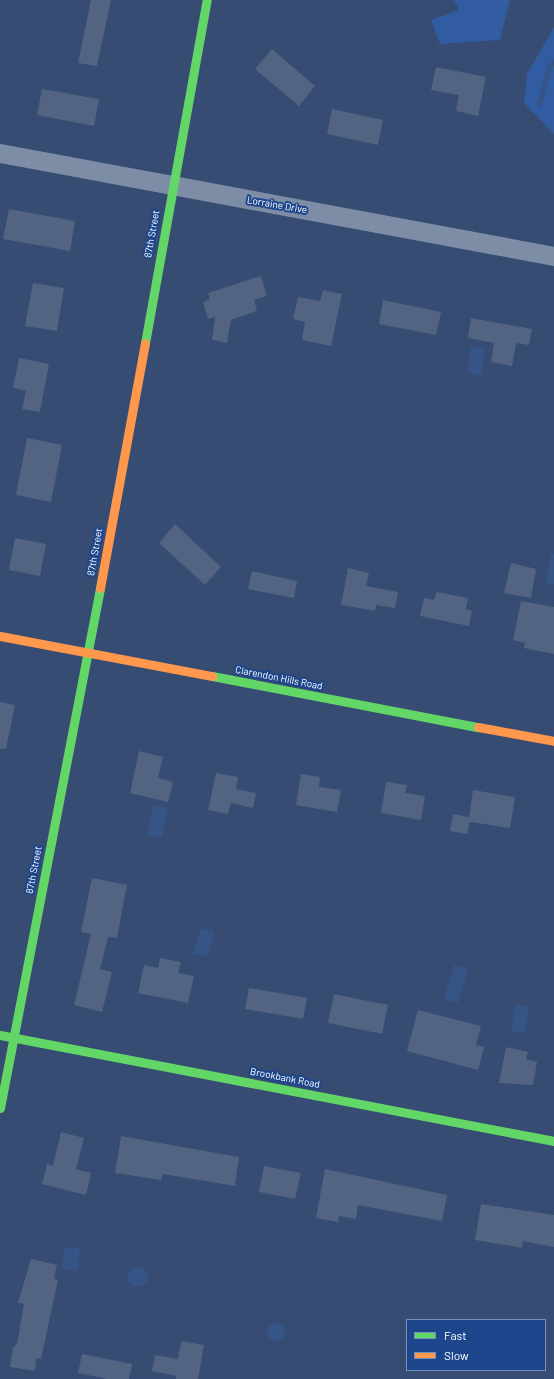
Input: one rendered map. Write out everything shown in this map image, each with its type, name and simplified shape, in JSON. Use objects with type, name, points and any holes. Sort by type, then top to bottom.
[{"type":"street","name":"87th Street","points":[[0,1108],[12,1037],[88,653],[207,0]]},
{"type":"street","name":"Lorraine Drive","points":[[0,153],[554,256]]},
{"type":"street","name":"Clarendon Hills Road","points":[[0,636],[554,742]]},
{"type":"street","name":"Brookbank Road","points":[[0,1035],[554,1141]]},
{"type":"shaded area","points":[[454,0],[510,0],[500,40],[440,44],[431,20],[459,10]]},
{"type":"shaded area","points":[[554,27],[554,134],[524,103],[527,74]]},
{"type":"shaded area","points":[[471,347],[485,349],[481,376],[467,373]]},
{"type":"shaded area","points":[[551,553],[554,554],[554,584],[546,583]]},
{"type":"shaded area","points":[[153,805],[168,808],[162,838],[147,835]]},
{"type":"shaded area","points":[[201,928],[215,932],[207,957],[193,953]]},
{"type":"shaded area","points":[[454,965],[468,969],[458,1003],[444,999]]},
{"type":"shaded area","points":[[515,1005],[529,1007],[525,1033],[511,1031]]},
{"type":"shaded area","points":[[65,1247],[80,1248],[77,1271],[62,1269]]},
{"type":"shaded area","points":[[138,1267],[145,1270],[148,1277],[145,1284],[138,1287],[131,1284],[128,1277],[131,1270]]},
{"type":"shaded area","points":[[272,1323],[280,1323],[285,1328],[283,1339],[280,1341],[272,1341],[267,1336],[267,1328]]},
{"type":"building","points":[[91,0],[111,0],[97,66],[78,63]]},
{"type":"building","points":[[272,49],[315,86],[299,106],[255,69]]},
{"type":"building","points":[[436,67],[486,77],[478,116],[456,111],[459,95],[431,90]]},
{"type":"building","points":[[42,89],[99,99],[94,126],[37,115]]},
{"type":"building","points":[[332,109],[383,120],[378,145],[327,134]]},
{"type":"building","points":[[9,209],[75,221],[70,251],[3,239]]},
{"type":"building","points":[[261,276],[267,296],[254,300],[257,311],[231,320],[227,343],[212,340],[215,317],[208,319],[203,302],[210,299],[208,293]]},
{"type":"building","points":[[33,283],[64,288],[57,331],[25,326]]},
{"type":"building","points":[[323,290],[342,294],[331,346],[302,340],[305,322],[293,319],[298,297],[320,301]]},
{"type":"building","points":[[383,300],[441,312],[436,335],[379,324]]},
{"type":"building","points":[[471,318],[532,329],[529,345],[516,343],[512,366],[491,362],[494,343],[468,338]]},
{"type":"building","points":[[19,358],[49,364],[40,412],[22,409],[26,391],[13,388]]},
{"type":"building","points":[[27,438],[62,445],[51,502],[16,495]]},
{"type":"building","points":[[175,524],[221,567],[205,585],[159,543]]},
{"type":"building","points":[[15,538],[46,544],[40,576],[9,570]]},
{"type":"building","points":[[511,563],[536,569],[531,598],[504,593]]},
{"type":"building","points":[[348,568],[369,573],[366,586],[398,592],[395,608],[376,605],[375,611],[341,605]]},
{"type":"building","points":[[252,571],[297,581],[294,598],[248,589]]},
{"type":"building","points":[[436,592],[468,598],[466,609],[472,611],[469,626],[420,616],[424,598],[434,600]]},
{"type":"building","points":[[521,601],[554,607],[554,654],[524,648],[525,643],[513,640]]},
{"type":"building","points":[[0,702],[15,705],[6,749],[0,749]]},
{"type":"building","points":[[139,751],[163,757],[158,778],[173,782],[168,802],[130,793]]},
{"type":"building","points":[[216,773],[238,777],[236,789],[256,793],[253,808],[231,803],[228,814],[208,810]]},
{"type":"building","points":[[301,774],[320,777],[319,787],[341,790],[337,812],[296,805]]},
{"type":"building","points":[[386,782],[407,785],[405,793],[425,796],[421,820],[381,813]]},
{"type":"building","points":[[473,790],[515,797],[510,828],[470,822],[467,834],[450,831],[453,814],[469,817]]},
{"type":"building","points":[[92,878],[127,885],[117,938],[108,937],[100,969],[112,972],[102,1012],[74,1005],[91,934],[81,932]]},
{"type":"building","points":[[160,958],[181,962],[178,973],[194,976],[188,1003],[138,993],[144,965],[158,968]]},
{"type":"building","points":[[249,988],[307,998],[303,1019],[245,1009]]},
{"type":"building","points":[[334,994],[388,1005],[382,1034],[328,1023]]},
{"type":"building","points":[[418,1010],[481,1026],[476,1045],[484,1047],[478,1070],[407,1051]]},
{"type":"building","points":[[506,1047],[528,1052],[526,1059],[537,1062],[533,1085],[499,1083]]},
{"type":"building","points":[[61,1132],[84,1138],[76,1169],[91,1173],[86,1195],[42,1184],[47,1164],[53,1166]]},
{"type":"building","points":[[121,1136],[239,1157],[235,1186],[163,1174],[161,1180],[115,1173]]},
{"type":"building","points":[[264,1166],[301,1173],[295,1199],[259,1192]]},
{"type":"building","points":[[325,1169],[447,1195],[442,1221],[358,1205],[356,1219],[339,1216],[338,1222],[316,1218]]},
{"type":"building","points":[[481,1204],[554,1215],[554,1247],[523,1241],[522,1248],[475,1240]]},
{"type":"building","points":[[31,1259],[57,1265],[54,1279],[58,1280],[41,1359],[36,1358],[35,1371],[10,1367],[13,1347],[17,1344],[24,1304],[18,1303]]},
{"type":"building","points":[[181,1341],[204,1345],[198,1379],[176,1379],[176,1376],[152,1371],[155,1355],[178,1359]]},
{"type":"building","points":[[82,1354],[132,1364],[129,1379],[107,1379],[78,1373]]},
{"type":"waterway","points":[[539,104],[549,66],[554,62]]},
{"type":"traffic: fast","points":[[145,343],[207,0]]},
{"type":"traffic: fast","points":[[0,1108],[100,588]]},
{"type":"traffic: fast","points":[[212,676],[478,727]]},
{"type":"traffic: fast","points":[[0,1035],[554,1141]]},
{"type":"traffic: slow","points":[[100,588],[145,343]]},
{"type":"traffic: slow","points":[[0,636],[212,676]]},
{"type":"traffic: slow","points":[[478,727],[554,741]]}]
